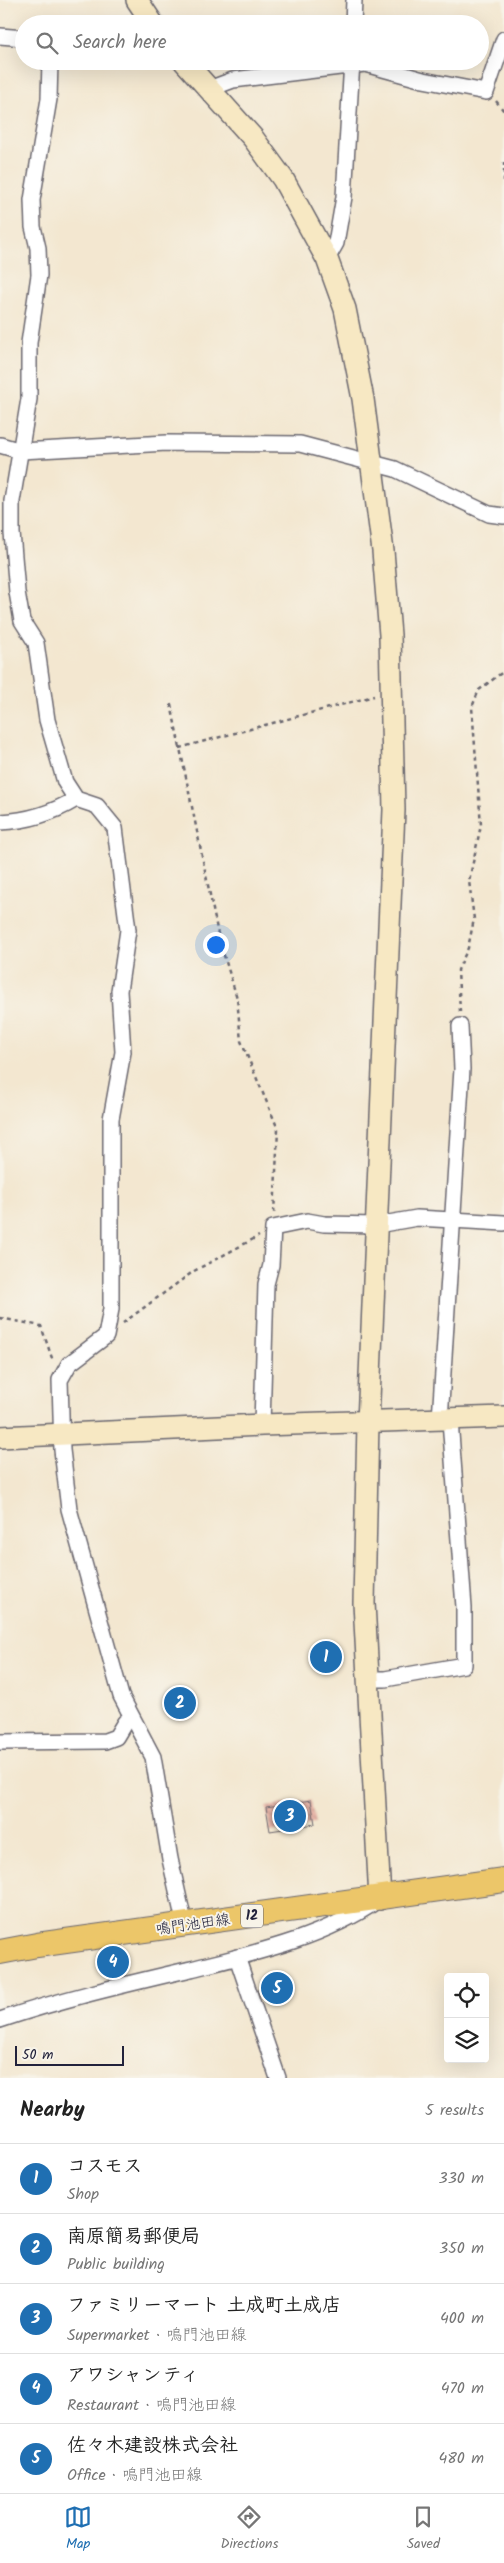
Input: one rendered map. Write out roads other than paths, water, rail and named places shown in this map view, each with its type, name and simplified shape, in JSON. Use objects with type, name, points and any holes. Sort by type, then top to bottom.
[{"type":"main road","name":"鳴門池田線","points":[[0,1952],[37,1945],[380,1899],[504,1880]]},
{"type":"street","points":[[137,0],[147,15]]},
{"type":"street","points":[[353,15],[354,0]]},
{"type":"street","points":[[0,36],[15,37]]},
{"type":"street","points":[[387,70],[424,80],[486,92],[504,39]]},
{"type":"street","points":[[50,70],[49,99],[32,200],[33,227],[38,248],[39,275],[29,343],[30,399],[12,501],[12,533],[17,592],[22,621],[36,644],[47,720],[64,782],[76,799],[97,806],[115,828],[128,930],[119,991],[123,1052],[111,1119],[111,1309],[106,1336],[69,1364],[60,1380],[62,1435],[69,1509],[122,1696],[153,1757],[170,1859],[185,1926]]},
{"type":"street","points":[[0,2020],[54,2004],[237,1957],[328,1928],[352,1918],[380,1899],[364,1594],[368,1423],[394,810],[392,691],[383,551],[363,399],[344,309],[327,259],[283,179],[253,138],[192,70]]},
{"type":"street","points":[[210,89],[233,80],[303,70]]},
{"type":"street","points":[[327,259],[336,243],[344,197],[352,70]]},
{"type":"street","points":[[0,445],[21,451],[167,443],[300,444],[372,462],[395,470],[489,514],[504,516]]},
{"type":"street","points":[[0,822],[19,821],[62,807],[76,799]]},
{"type":"street","points":[[367,1679],[385,1679],[464,1665],[464,1607],[445,1420],[451,1220],[462,1069],[460,1026]]},
{"type":"street","points":[[262,1425],[266,1284],[271,1265],[273,1228],[307,1221],[324,1224],[377,1225],[417,1218],[504,1224]]},
{"type":"street","points":[[0,1438],[262,1425],[368,1423],[504,1417]]},
{"type":"street","points":[[0,1742],[105,1741],[116,1737],[125,1722],[132,1718]]},
{"type":"street","points":[[237,1957],[278,2078]]},
{"type":"place","name":"コスモス","points":[[326,1657]]},
{"type":"place","name":"南原簡易郵便局","points":[[180,1703]]},
{"type":"place","name":"ファミリーマート 土成町土成店","points":[[290,1816]]},
{"type":"place","name":"アワシャンティ","points":[[113,1962]]},
{"type":"place","name":"佐々木建設株式会社","points":[[277,1988]]}]
